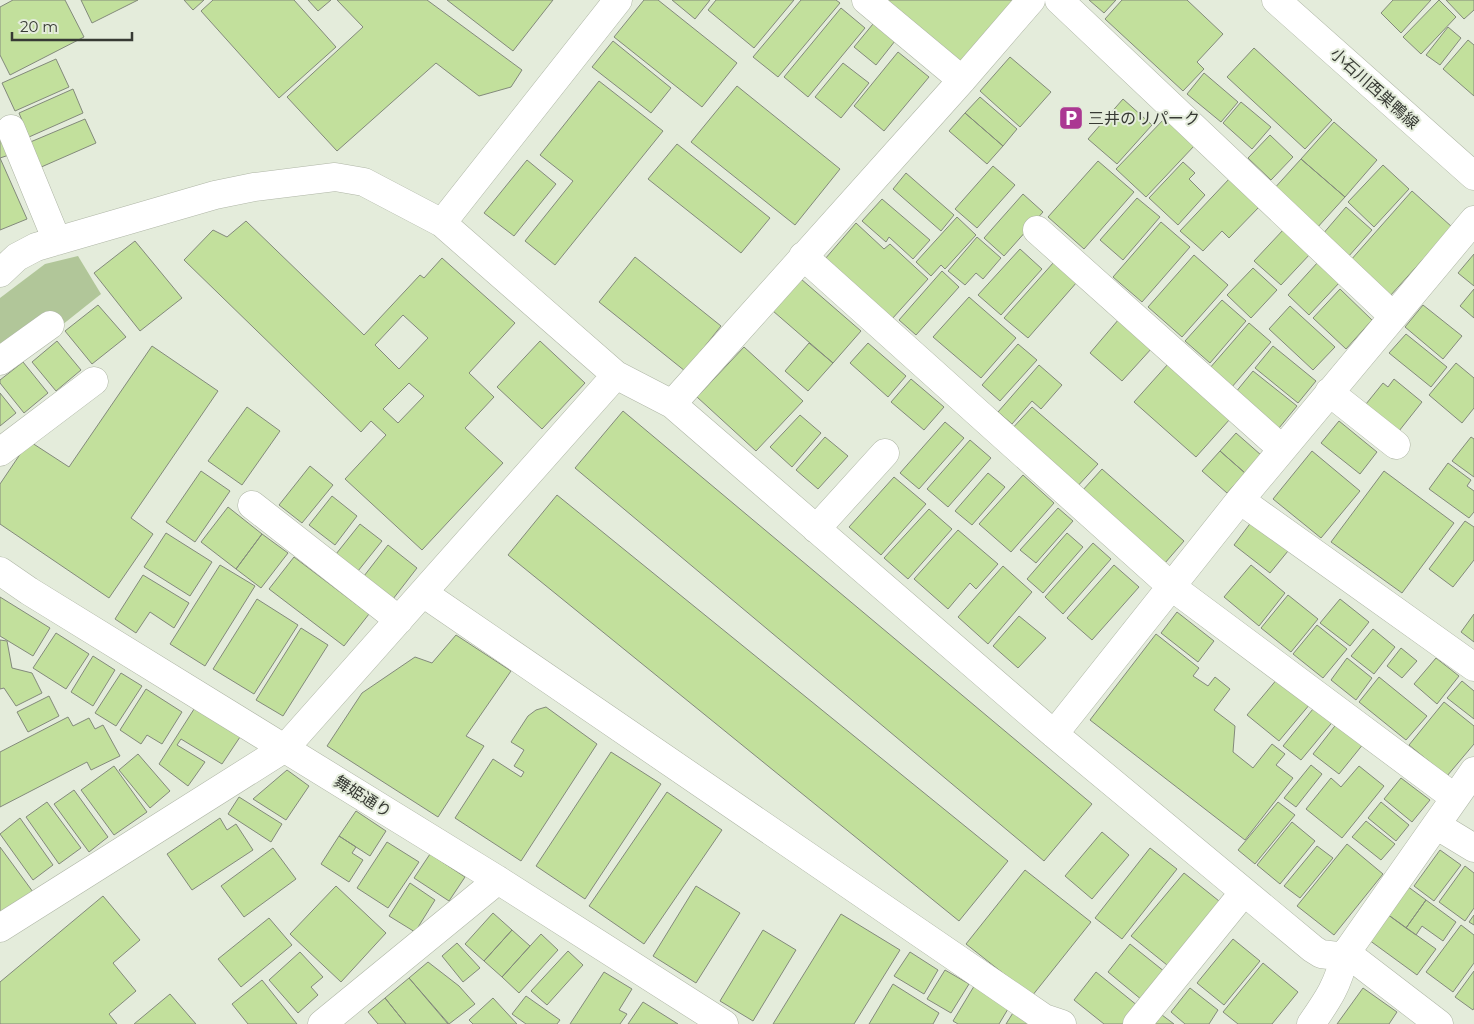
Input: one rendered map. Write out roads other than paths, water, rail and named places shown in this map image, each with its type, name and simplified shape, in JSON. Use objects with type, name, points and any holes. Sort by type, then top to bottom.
[{"type":"street","points":[[442,223],[618,0]]},
{"type":"street","points":[[866,0],[962,80]]},
{"type":"street","points":[[672,404],[962,80],[1031,0]]},
{"type":"street","points":[[1059,0],[1392,316]]},
{"type":"street","name":"小石川西巣鴨線","points":[[1276,0],[1474,176]]},
{"type":"street","points":[[11,129],[57,241]]},
{"type":"street","points":[[0,273],[17,257],[36,247],[215,195],[254,187],[335,177],[364,182],[442,223],[616,375],[672,404],[1054,734],[1313,949],[1321,954],[1344,956],[1362,964],[1439,1024]]},
{"type":"street","points":[[1054,734],[1240,500],[1474,220]]},
{"type":"street","points":[[1037,230],[1282,449]]},
{"type":"street","points":[[803,256],[1172,587],[1455,798]]},
{"type":"street","points":[[0,361],[50,325]]},
{"type":"street","points":[[0,928],[285,748],[616,375]]},
{"type":"street","points":[[0,452],[94,381]]},
{"type":"street","points":[[1330,392],[1396,445]]},
{"type":"street","points":[[816,529],[885,453]]},
{"type":"street","points":[[1240,500],[1474,667]]},
{"type":"street","points":[[252,505],[399,620]]},
{"type":"street","name":"舞姫通り","points":[[0,571],[29,592],[498,880],[724,1024]]},
{"type":"street","points":[[423,593],[1049,1022]]},
{"type":"street","points":[[1311,1024],[1335,990],[1341,975],[1344,956],[1474,771]]},
{"type":"street","points":[[1436,825],[1474,848]]},
{"type":"street","points":[[336,1020],[498,880]]},
{"type":"street","points":[[1137,1024],[1244,892]]},
{"type":"place","name":"三井のリパーク","points":[[1071,118]]}]
